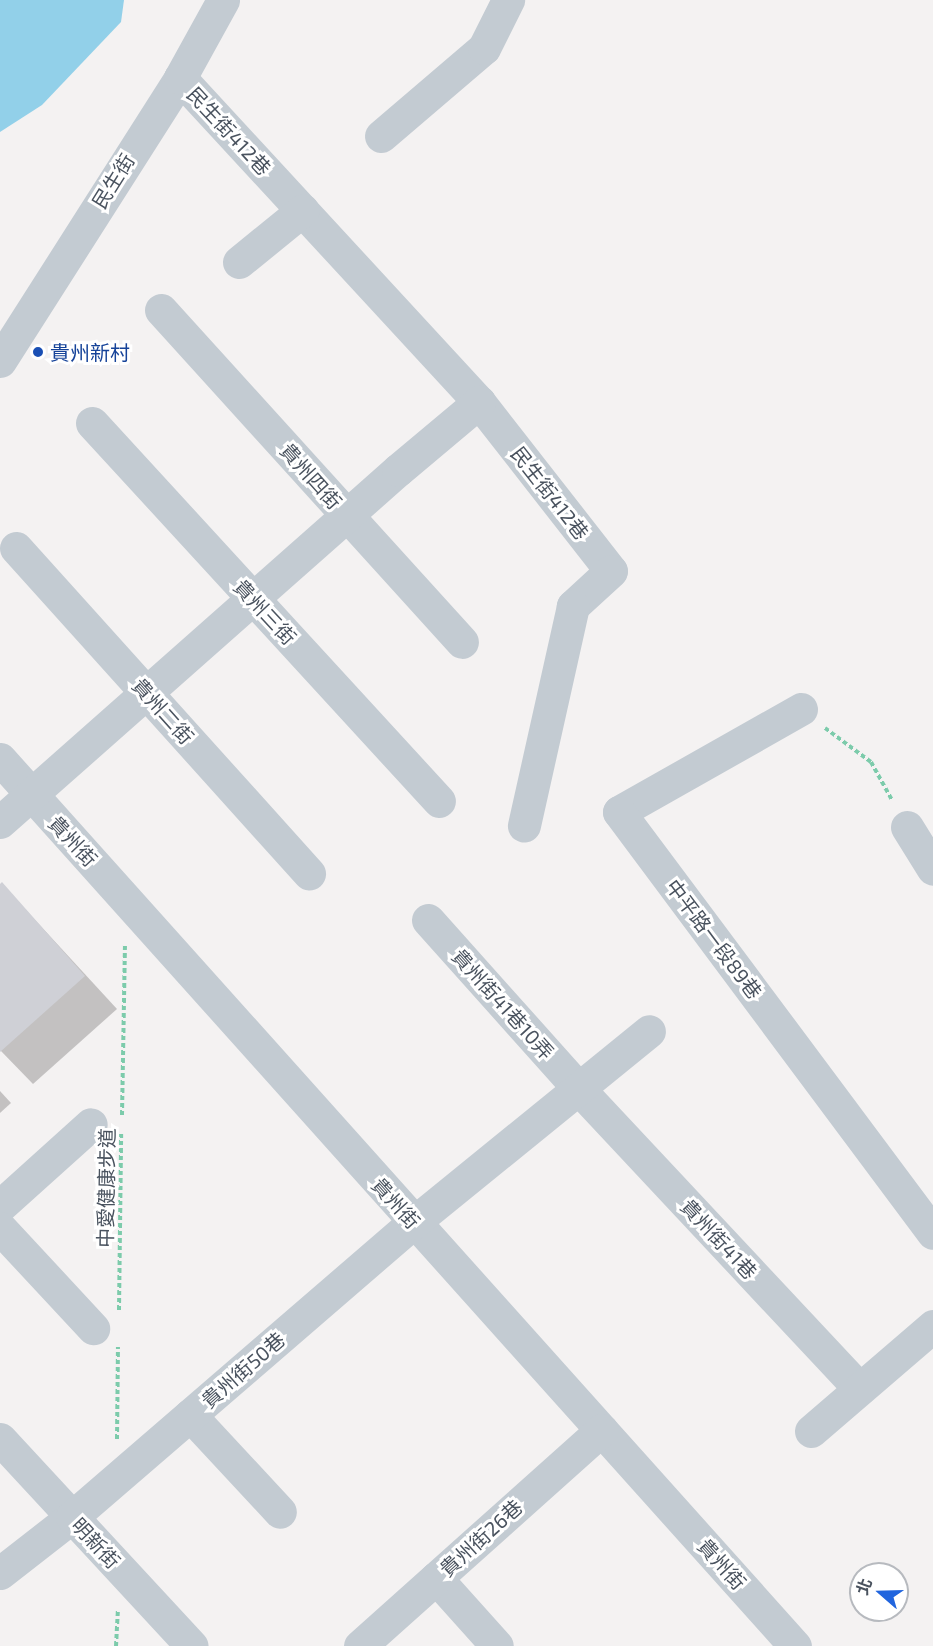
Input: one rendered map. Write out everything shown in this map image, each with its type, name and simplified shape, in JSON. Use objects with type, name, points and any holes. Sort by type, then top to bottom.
[{"type":"street","name":"民生街","points":[[0,362],[180,78],[223,0]]},
{"type":"street","points":[[381,136],[484,48],[508,0]]},
{"type":"street","name":"民生街412巷","points":[[180,78],[479,402],[611,571],[573,606],[524,826]]},
{"type":"street","points":[[239,262],[303,210]]},
{"type":"street","name":"貴州四街","points":[[161,310],[462,642]]},
{"type":"street","points":[[0,822],[347,515],[479,402]]},
{"type":"street","name":"貴州三街","points":[[92,423],[439,801]]},
{"type":"street","name":"貴州二街","points":[[16,548],[309,873]]},
{"type":"street","name":"中平路一段89巷","points":[[801,710],[619,812],[933,1233]]},
{"type":"street","name":"貴州街","points":[[0,759],[413,1223],[795,1646]]},
{"type":"street","points":[[907,827],[933,869]]},
{"type":"street","name":"貴州街41巷10弄","points":[[428,920],[578,1088]]},
{"type":"street","points":[[413,1223],[649,1031]]},
{"type":"street","name":"貴州街41巷","points":[[578,1088],[860,1389]]},
{"type":"street","points":[[0,1206],[111,1124]]},
{"type":"street","name":"貴州街50巷","points":[[0,1573],[72,1517],[413,1223]]},
{"type":"street","points":[[0,1228],[110,1324]]},
{"type":"street","points":[[812,1431],[933,1326]]},
{"type":"street","points":[[190,1415],[280,1512]]},
{"type":"street","name":"貴州街26巷","points":[[360,1646],[602,1430]]},
{"type":"street","name":"明新街","points":[[0,1439],[192,1646]]},
{"type":"street","points":[[436,1578],[497,1646]]},
{"type":"path","points":[[801,710],[871,762],[907,827]]},
{"type":"path","name":"中愛健康步道","points":[[116,1479],[110,1324],[111,1124],[125,944]]},
{"type":"water","points":[[0,0],[124,0],[121,22],[42,105],[0,132]]},
{"type":"building","points":[[2,882],[85,976],[0,1052],[0,884]]},
{"type":"place","name":"貴州新村","points":[[38,352]]}]
